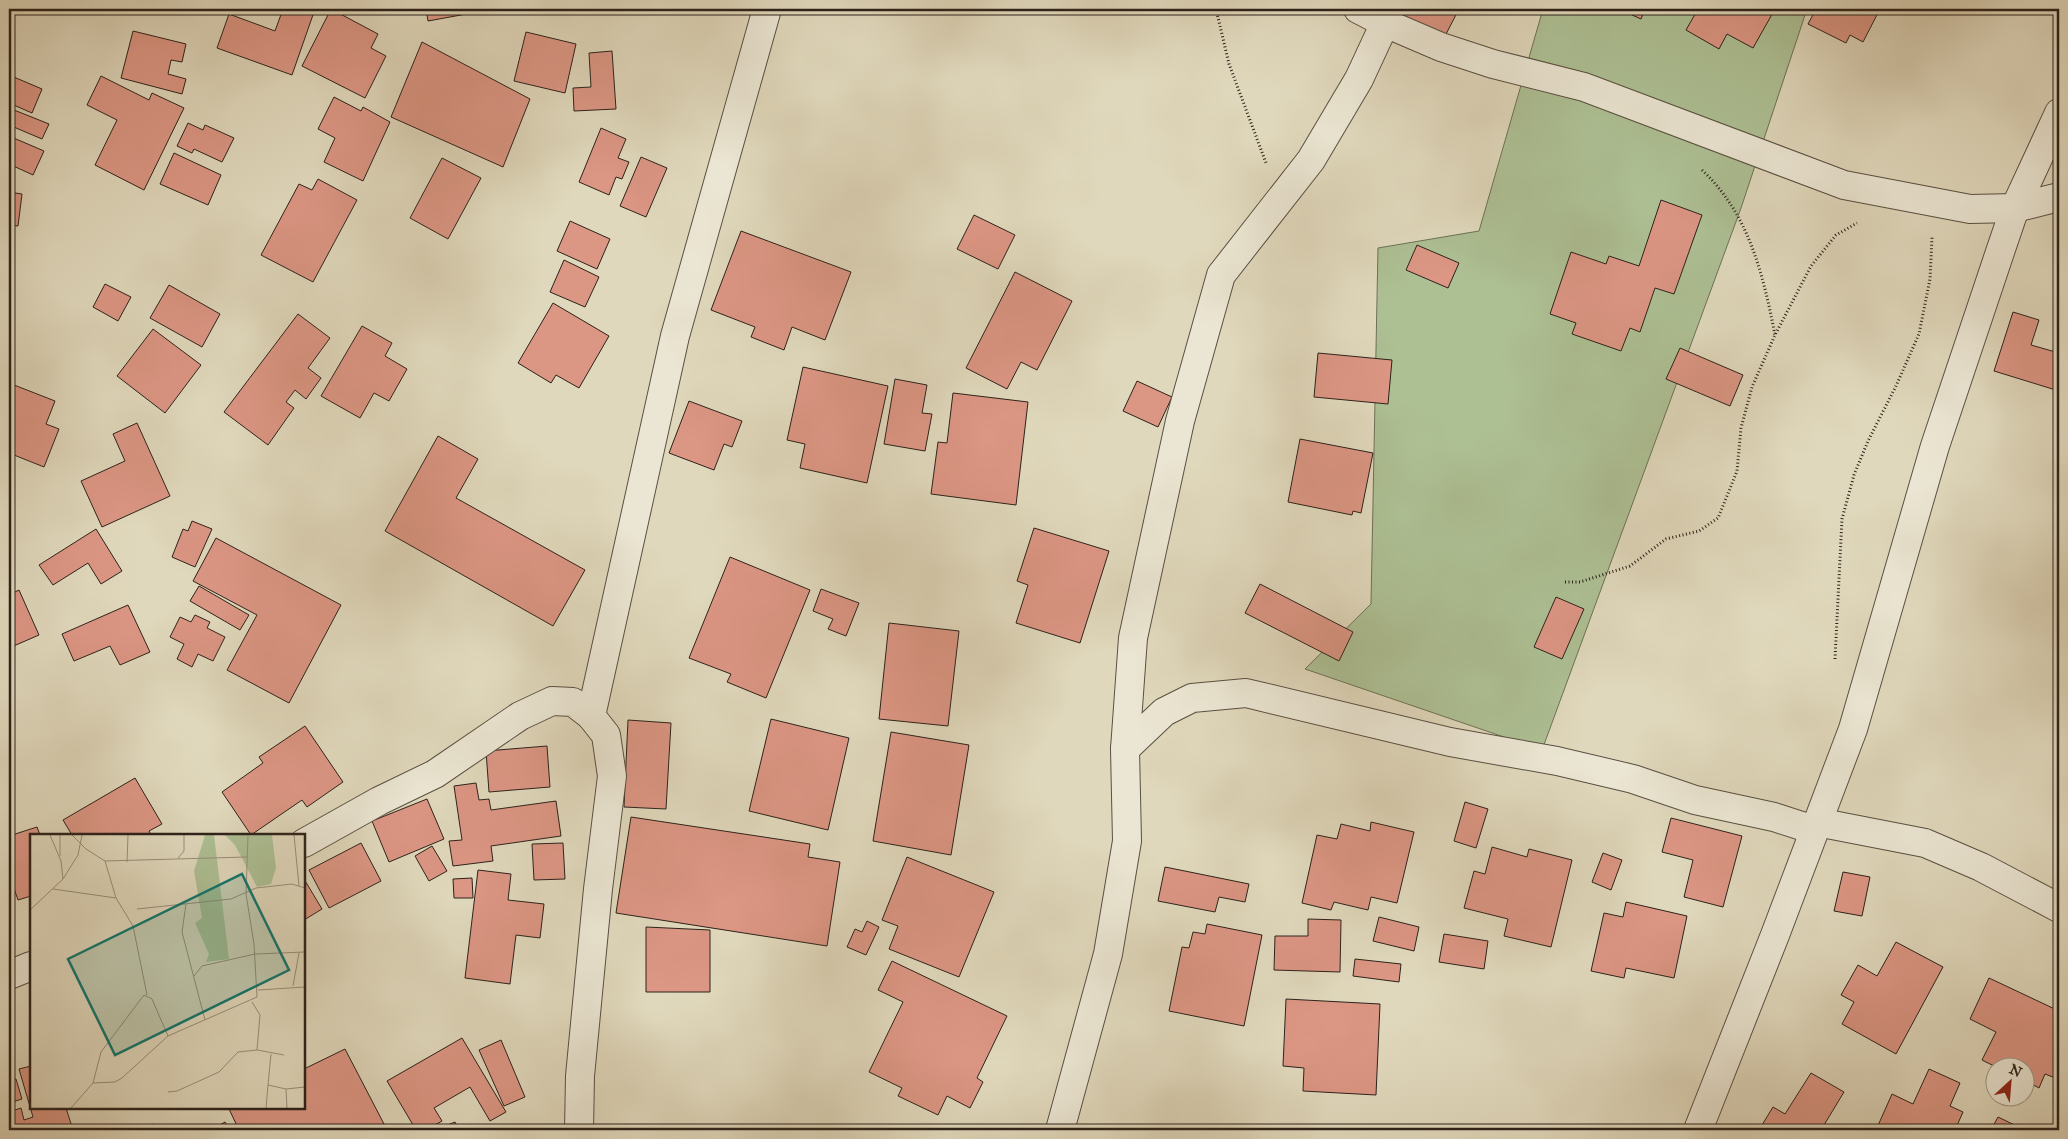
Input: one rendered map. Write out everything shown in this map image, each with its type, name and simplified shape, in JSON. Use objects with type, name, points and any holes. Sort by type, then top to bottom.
[{"type":"street","points":[[591,716],[675,336],[767,9]]},
{"type":"street","points":[[1358,9],[1384,23],[1441,47],[1493,64],[1584,87],[1689,124],[1844,185],[1970,209],[2014,208],[2059,197]]},
{"type":"street","points":[[1060,1130],[1108,954],[1127,841],[1125,748],[1133,638],[1180,421],[1221,274],[1311,160],[1359,79],[1384,23]]},
{"type":"street","points":[[1698,1130],[1852,729],[1936,446],[2014,208],[2059,113]]},
{"type":"street","points":[[1125,748],[1164,712],[1192,698],[1246,693],[1450,742],[1557,761],[1633,779],[1695,800],[1816,826],[1925,843],[1980,867],[2059,908]]},
{"type":"street","points":[[305,843],[379,801],[435,774],[520,716],[552,701],[573,702],[591,716],[606,735],[612,776],[586,1007],[580,1076],[579,1130]]},
{"type":"street","points":[[9,975],[30,966]]},
{"type":"path","points":[[1216,9],[1232,72],[1253,134],[1281,198]]},
{"type":"path","points":[[1695,164],[1708,176],[1732,206],[1752,243],[1764,280],[1775,335]]},
{"type":"path","points":[[1566,582],[1580,582],[1630,566],[1666,539],[1699,531],[1718,518],[1736,471],[1741,428],[1752,387],[1775,335],[1811,266],[1836,235],[1903,196]]},
{"type":"path","points":[[1835,667],[1842,519],[1854,475],[1868,441],[1896,386],[1919,334],[1930,279],[1932,202]]},
{"type":"green space","points":[[1543,9],[1807,9],[1741,208],[1542,750],[1305,669],[1371,604],[1378,248],[1479,231]]},
{"type":"building","points":[[283,9],[315,9],[292,75],[217,48],[229,14],[275,31]]},
{"type":"building","points":[[331,9],[378,34],[371,48],[386,56],[365,98],[302,66]]},
{"type":"building","points":[[426,9],[483,9],[483,11],[428,21]]},
{"type":"building","points":[[1390,9],[1459,9],[1445,36]]},
{"type":"building","points":[[1619,9],[1645,9],[1641,19]]},
{"type":"building","points":[[1698,9],[1775,9],[1753,48],[1727,34],[1719,49],[1686,30]]},
{"type":"building","points":[[1816,9],[1880,9],[1863,42],[1850,35],[1846,43],[1808,24]]},
{"type":"building","points":[[133,31],[186,44],[182,62],[171,60],[168,74],[186,79],[182,94],[121,78]]},
{"type":"building","points":[[526,32],[576,44],[565,93],[514,81]]},
{"type":"building","points":[[422,42],[530,99],[503,167],[391,117]]},
{"type":"building","points":[[612,51],[616,109],[574,111],[573,88],[591,87],[589,53]]},
{"type":"building","points":[[9,75],[42,89],[32,113],[9,103]]},
{"type":"building","points":[[101,76],[149,100],[152,93],[184,108],[144,190],[95,165],[117,120],[87,105]]},
{"type":"building","points":[[334,97],[361,111],[363,107],[390,122],[363,181],[324,162],[335,138],[318,129]]},
{"type":"building","points":[[9,108],[49,124],[42,139],[9,125]]},
{"type":"building","points":[[188,123],[203,130],[205,125],[234,138],[222,162],[194,149],[192,153],[177,146]]},
{"type":"building","points":[[601,128],[626,139],[618,158],[629,162],[622,179],[616,177],[609,195],[579,182]]},
{"type":"building","points":[[9,136],[44,151],[33,175],[9,164]]},
{"type":"building","points":[[174,153],[221,175],[208,205],[160,184]]},
{"type":"building","points":[[641,157],[667,168],[646,217],[620,206]]},
{"type":"building","points":[[442,158],[481,178],[448,239],[410,218]]},
{"type":"building","points":[[318,179],[357,200],[313,282],[261,255],[299,184],[312,190]]},
{"type":"building","points":[[9,192],[22,194],[18,226],[9,225]]},
{"type":"building","points":[[1661,200],[1702,215],[1674,294],[1655,288],[1640,332],[1630,328],[1621,351],[1572,334],[1576,323],[1550,314],[1571,252],[1606,264],[1609,256],[1639,266]]},
{"type":"building","points":[[974,215],[1015,235],[998,269],[957,249]]},
{"type":"building","points":[[570,221],[610,239],[597,269],[557,251]]},
{"type":"building","points":[[741,231],[851,272],[825,340],[792,327],[784,350],[751,337],[755,327],[711,310]]},
{"type":"building","points":[[1417,245],[1459,263],[1448,288],[1406,270]]},
{"type":"building","points":[[564,260],[599,277],[585,307],[550,292]]},
{"type":"building","points":[[1015,272],[1072,301],[1037,370],[1021,362],[1007,389],[966,368]]},
{"type":"building","points":[[105,284],[131,297],[118,321],[93,307]]},
{"type":"building","points":[[169,285],[220,314],[202,347],[150,318]]},
{"type":"building","points":[[553,303],[609,336],[579,388],[556,375],[551,383],[518,363]]},
{"type":"building","points":[[2013,312],[2039,320],[2031,345],[2059,353],[2059,391],[1994,371]]},
{"type":"building","points":[[298,314],[330,338],[308,368],[321,378],[306,399],[295,390],[286,402],[294,408],[268,445],[224,412]]},
{"type":"building","points":[[362,326],[392,343],[385,356],[407,369],[389,401],[374,393],[360,418],[321,396]]},
{"type":"building","points":[[153,329],[201,365],[165,413],[117,376]]},
{"type":"building","points":[[1680,348],[1743,375],[1730,406],[1666,379]]},
{"type":"building","points":[[1318,353],[1392,360],[1388,404],[1314,397]]},
{"type":"building","points":[[803,367],[888,386],[867,483],[800,468],[805,444],[787,440]]},
{"type":"building","points":[[895,379],[927,385],[922,413],[932,414],[925,451],[884,444]]},
{"type":"building","points":[[1137,381],[1172,397],[1158,427],[1123,411]]},
{"type":"building","points":[[9,383],[55,401],[46,424],[59,429],[44,467],[9,453]]},
{"type":"building","points":[[953,393],[1028,402],[1016,505],[931,494],[938,442],[947,443]]},
{"type":"building","points":[[689,401],[742,421],[732,447],[724,444],[714,470],[669,453]]},
{"type":"building","points":[[137,423],[170,496],[102,527],[81,481],[125,461],[113,434]]},
{"type":"building","points":[[438,436],[478,459],[456,498],[585,570],[553,626],[385,531]]},
{"type":"building","points":[[1300,439],[1373,453],[1361,513],[1353,511],[1352,515],[1288,502]]},
{"type":"building","points":[[192,521],[212,529],[195,567],[172,557],[183,529],[188,531]]},
{"type":"building","points":[[1034,528],[1109,551],[1080,643],[1016,623],[1028,585],[1017,581]]},
{"type":"building","points":[[96,529],[122,571],[101,584],[88,563],[53,585],[39,565]]},
{"type":"building","points":[[216,538],[341,605],[289,703],[227,670],[257,615],[193,581]]},
{"type":"building","points":[[730,557],[810,590],[766,698],[727,682],[731,674],[689,658]]},
{"type":"building","points":[[1260,584],[1353,632],[1339,661],[1245,613]]},
{"type":"building","points":[[199,586],[249,615],[240,630],[190,601]]},
{"type":"building","points":[[821,589],[859,603],[846,636],[828,629],[833,619],[813,611]]},
{"type":"building","points":[[19,590],[39,635],[9,648],[9,595]]},
{"type":"building","points":[[1556,597],[1584,609],[1562,659],[1534,647]]},
{"type":"building","points":[[128,605],[150,652],[120,665],[110,646],[74,661],[62,634]]},
{"type":"building","points":[[195,615],[210,622],[207,628],[225,637],[213,661],[198,654],[192,667],[177,659],[184,644],[170,637],[180,617],[191,622]]},
{"type":"building","points":[[889,623],[959,631],[948,726],[879,719]]},
{"type":"building","points":[[771,719],[849,738],[828,830],[749,811]]},
{"type":"building","points":[[628,720],[671,723],[666,809],[624,807]]},
{"type":"building","points":[[305,726],[343,782],[307,807],[302,800],[250,834],[222,792],[263,763],[259,757]]},
{"type":"building","points":[[891,732],[969,745],[951,855],[873,841]]},
{"type":"building","points":[[547,746],[550,787],[489,792],[486,751]]},
{"type":"building","points":[[135,778],[162,824],[149,831],[150,834],[71,834],[63,820]]},
{"type":"building","points":[[476,783],[479,800],[489,799],[491,810],[556,801],[561,836],[491,846],[493,861],[453,866],[449,841],[462,840],[454,786]]},
{"type":"building","points":[[427,799],[444,839],[389,862],[372,821]]},
{"type":"building","points":[[1465,802],[1488,809],[1476,848],[1454,841]]},
{"type":"building","points":[[631,817],[810,844],[808,857],[840,862],[827,946],[616,913]]},
{"type":"building","points":[[1671,818],[1742,836],[1723,907],[1684,897],[1693,860],[1662,852]]},
{"type":"building","points":[[1371,822],[1414,832],[1397,903],[1371,897],[1368,910],[1334,902],[1331,910],[1302,903],[1317,835],[1337,839],[1341,824],[1370,831]]},
{"type":"building","points":[[37,827],[40,834],[30,834],[30,896],[18,900],[11,880],[9,881],[9,836]]},
{"type":"building","points":[[361,843],[381,881],[329,908],[309,870]]},
{"type":"building","points":[[563,843],[565,879],[534,880],[532,844]]},
{"type":"building","points":[[432,846],[447,871],[429,881],[415,856]]},
{"type":"building","points":[[1492,847],[1527,857],[1529,849],[1572,860],[1551,947],[1504,936],[1508,919],[1464,908],[1474,871],[1485,874]]},
{"type":"building","points":[[1603,853],[1622,860],[1611,890],[1592,882]]},
{"type":"building","points":[[907,857],[994,892],[959,977],[889,949],[898,926],[882,920]]},
{"type":"building","points":[[1165,867],[1249,884],[1245,902],[1219,897],[1215,912],[1158,901]]},
{"type":"building","points":[[478,870],[511,874],[508,900],[544,904],[540,938],[516,935],[510,984],[465,978]]},
{"type":"building","points":[[1843,872],[1870,877],[1862,916],[1834,911]]},
{"type":"building","points":[[472,878],[473,898],[454,898],[453,879]]},
{"type":"building","points":[[305,881],[322,909],[305,919]]},
{"type":"building","points":[[1626,902],[1687,916],[1674,978],[1626,968],[1624,978],[1591,971],[1604,913],[1623,917]]},
{"type":"building","points":[[1379,917],[1419,927],[1414,951],[1373,941]]},
{"type":"building","points":[[1308,919],[1341,920],[1340,972],[1274,970],[1275,936],[1308,936]]},
{"type":"building","points":[[867,921],[879,927],[866,955],[847,947],[855,929],[862,932]]},
{"type":"building","points":[[1207,924],[1262,935],[1244,1026],[1169,1011],[1182,947],[1189,948],[1193,932],[1205,934]]},
{"type":"building","points":[[646,927],[710,930],[710,992],[646,992]]},
{"type":"building","points":[[1444,934],[1488,941],[1484,969],[1439,962]]},
{"type":"building","points":[[1896,942],[1943,967],[1896,1054],[1842,1024],[1854,1002],[1841,995],[1858,965],[1877,976]]},
{"type":"building","points":[[1355,959],[1401,964],[1399,982],[1353,976]]},
{"type":"building","points":[[892,961],[1007,1016],[977,1078],[983,1082],[970,1108],[947,1096],[938,1115],[898,1096],[902,1088],[869,1072],[903,1002],[878,990]]},
{"type":"building","points":[[1989,978],[2059,1011],[2059,1063],[2053,1077],[2045,1074],[2039,1088],[2036,1086],[2036,1056],[1986,1056],[1986,1062],[1982,1060],[1996,1032],[1970,1019]]},
{"type":"building","points":[[1286,999],[1380,1004],[1376,1095],[1303,1091],[1304,1068],[1283,1066]]},
{"type":"building","points":[[462,1038],[506,1112],[490,1121],[470,1087],[434,1108],[442,1121],[426,1130],[416,1130],[387,1081]]},
{"type":"building","points":[[501,1040],[525,1097],[504,1106],[479,1050]]},
{"type":"building","points":[[345,1049],[384,1124],[372,1130],[239,1130],[229,1109],[305,1109],[305,1069]]},
{"type":"building","points":[[30,1066],[30,1107],[19,1069]]},
{"type":"building","points":[[1929,1069],[1960,1083],[1950,1106],[1963,1112],[1955,1130],[1876,1130],[1892,1094],[1913,1104]]},
{"type":"building","points":[[1811,1073],[1844,1092],[1821,1130],[1759,1130],[1773,1107],[1785,1114]]},
{"type":"building","points":[[16,1079],[22,1099],[9,1103],[9,1081]]},
{"type":"building","points":[[21,1108],[24,1120],[33,1117],[31,1109],[66,1109],[73,1130],[9,1130],[9,1112]]},
{"type":"building","points":[[1998,1117],[2025,1130],[1991,1130]]},
{"type":"building","points":[[225,1122],[230,1130],[211,1130]]},
{"type":"building","points":[[455,1122],[459,1130],[435,1130]]},
{"type":"building","points":[[153,1124],[157,1130],[141,1130]]}]
